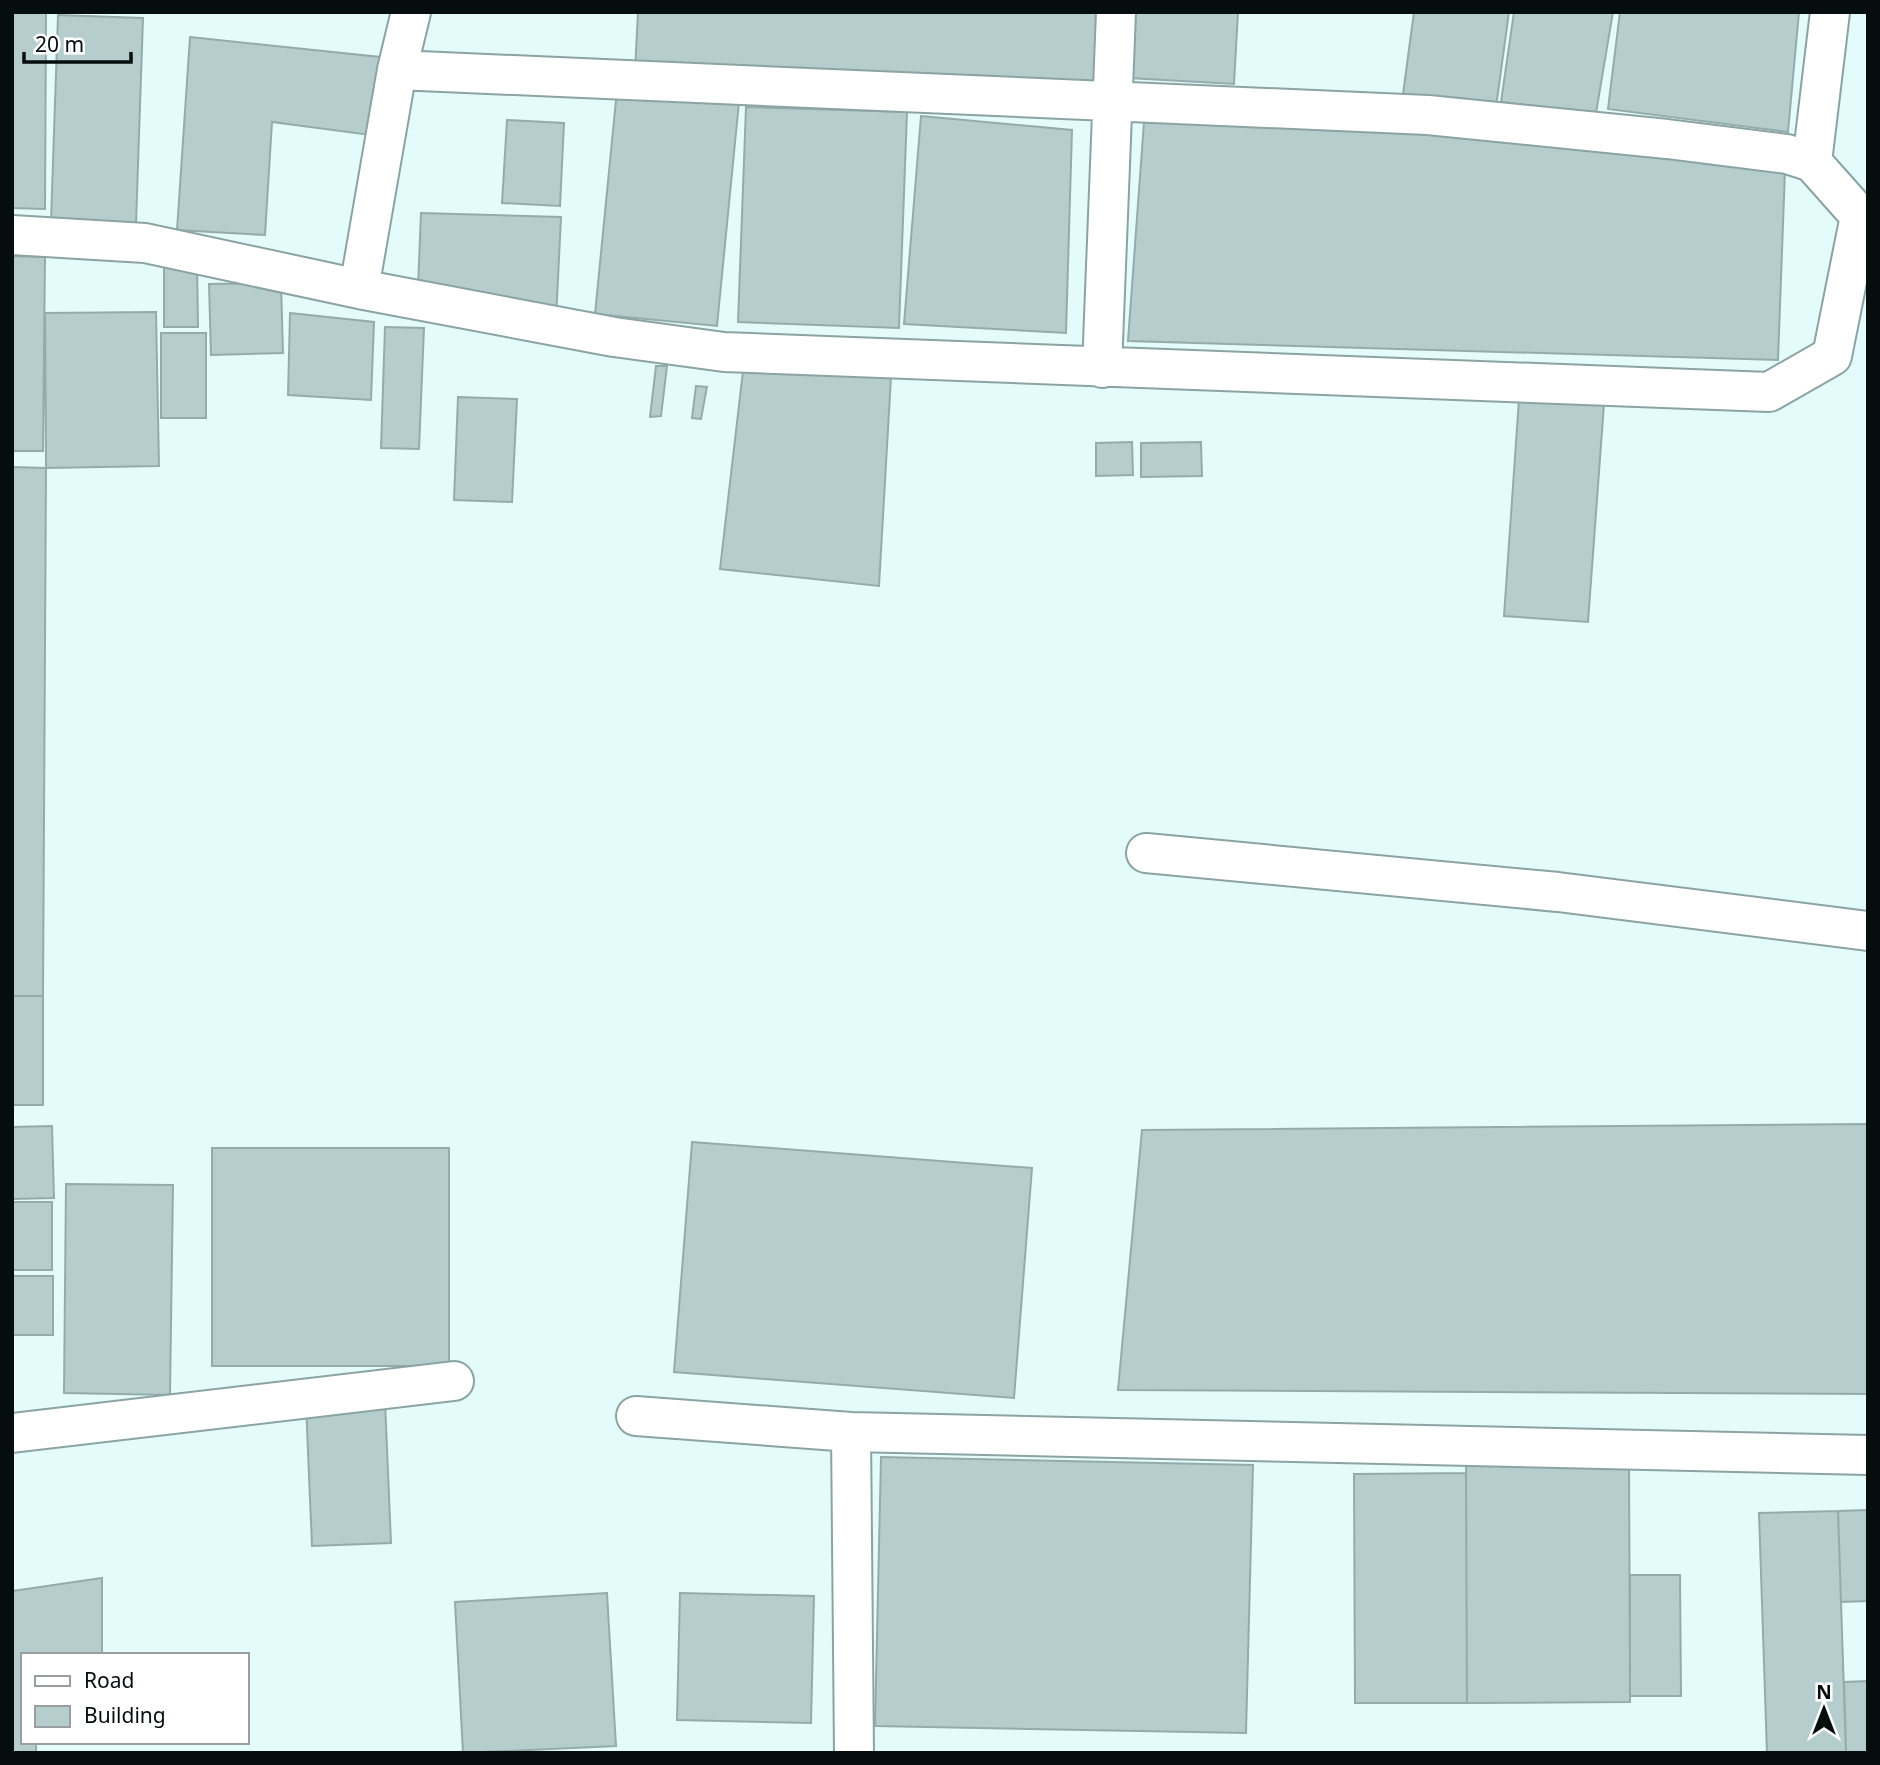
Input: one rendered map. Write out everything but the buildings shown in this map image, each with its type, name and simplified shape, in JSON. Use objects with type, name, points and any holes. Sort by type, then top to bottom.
[{"type":"street","points":[[359,289],[397,70],[411,12]]},
{"type":"street","points":[[1102,368],[1116,12]]},
{"type":"street","points":[[1812,162],[1830,12]]},
{"type":"street","points":[[12,235],[145,243],[359,289],[614,337],[724,352],[1769,391],[1832,356],[1864,217],[1812,162],[1787,154],[1428,115],[397,70]]},
{"type":"street","points":[[1146,853],[1558,892],[1868,930]]},
{"type":"street","points":[[12,1433],[454,1381]]},
{"type":"street","points":[[636,1416],[851,1432],[1868,1455]]},
{"type":"street","points":[[851,1432],[855,1753]]}]
